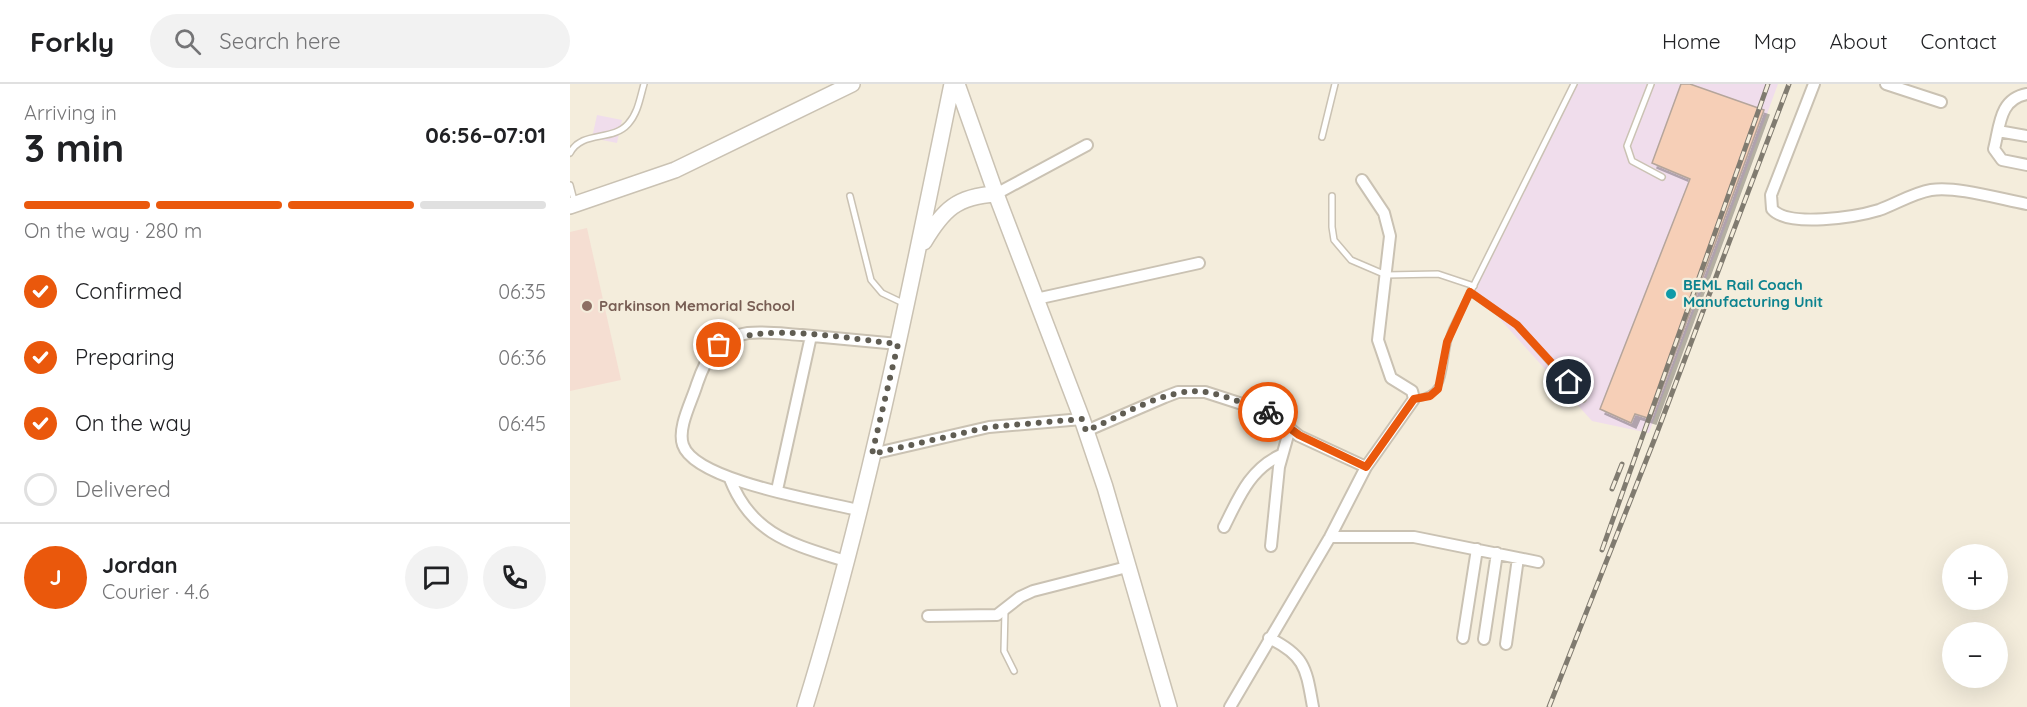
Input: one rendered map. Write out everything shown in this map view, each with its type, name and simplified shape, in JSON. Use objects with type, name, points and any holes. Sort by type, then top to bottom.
[{"type":"main road","points":[[572,206],[675,170],[852,84]]},
{"type":"main road","points":[[805,707],[826,640],[898,344],[952,84]]},
{"type":"main road","points":[[957,84],[996,194],[1084,425],[1169,707]]},
{"type":"main road","points":[[918,252],[940,214],[976,195],[996,194]]},
{"type":"street","points":[[1814,84],[1771,195],[1772,209],[1781,217],[1799,220],[1868,212],[1930,190],[1954,191],[2027,204]]},
{"type":"street","points":[[1886,84],[1941,102]]},
{"type":"street","points":[[2027,94],[2010,100],[2002,110],[1994,149],[1998,157],[2027,165]]},
{"type":"street","points":[[1998,131],[2027,136]]},
{"type":"street","points":[[996,194],[1087,145]]},
{"type":"street","points":[[1230,707],[1330,537],[1366,467],[1414,399],[1412,391],[1396,384],[1391,378],[1378,340],[1390,250],[1388,224],[1378,203],[1362,180]]},
{"type":"street","points":[[1036,299],[1198,263]]},
{"type":"street","points":[[858,510],[730,479],[697,462],[686,452],[681,443],[682,431],[710,354],[729,339],[748,333],[898,344]]},
{"type":"street","points":[[777,490],[811,336]]},
{"type":"street","points":[[872,454],[989,427],[1084,425],[1165,397],[1193,391],[1215,394],[1270,413],[1305,439],[1366,467]]},
{"type":"street","points":[[1271,546],[1281,455],[1290,428]]},
{"type":"street","points":[[1224,526],[1252,476],[1271,460],[1281,455]]},
{"type":"street","points":[[730,479],[744,507],[775,537],[845,561]]},
{"type":"street","points":[[1330,537],[1414,537],[1538,562]]},
{"type":"street","points":[[1463,638],[1477,549]]},
{"type":"street","points":[[1484,639],[1497,553]]},
{"type":"street","points":[[1506,644],[1518,558]]},
{"type":"street","points":[[928,616],[993,616],[1005,610],[1020,597],[1033,591],[1127,567]]},
{"type":"street","points":[[1269,638],[1293,651],[1303,663],[1313,707]]},
{"type":"lane","points":[[570,153],[578,142],[612,134],[628,124],[638,108],[644,84]]},
{"type":"lane","points":[[1322,137],[1335,84]]},
{"type":"lane","points":[[1414,399],[1430,396],[1438,389],[1447,342],[1574,84]]},
{"type":"lane","points":[[1651,84],[1627,146],[1632,161],[1662,177]]},
{"type":"lane","points":[[570,185],[572,206]]},
{"type":"lane","points":[[849,196],[871,280],[882,293],[906,304]]},
{"type":"lane","points":[[1332,196],[1334,240],[1341,250],[1365,268],[1386,275],[1438,274],[1474,285]]},
{"type":"lane","points":[[1470,292],[1517,325],[1583,399]]},
{"type":"lane","points":[[1005,610],[1004,651],[1014,671]]},
{"type":"shaded area","points":[[1570,84],[1778,84],[1649,433],[1592,421],[1471,287]]},
{"type":"shaded area","points":[[597,115],[622,120],[617,143],[592,138]]},
{"type":"shaded area","name":"Parkinson Memorial School","points":[[587,228],[621,380],[570,391],[570,232]]},
{"type":"building","name":"BEML Rail Coach Manufacturing Unit","points":[[1681,84],[1690,84],[1764,110],[1651,419],[1635,414],[1631,423],[1600,409],[1690,179],[1652,163]]},
{"type":"railway","points":[[1602,550],[1768,84]]},
{"type":"railway","points":[[1549,707],[1655,438],[1789,84]]},
{"type":"railway","points":[[1612,489],[1622,464]]},
{"type":"way so far","points":[[719,345],[748,333],[773,333],[898,344],[872,454],[989,427],[1082,419],[1086,431],[1178,392],[1193,391],[1215,394],[1268,412]]},
{"type":"place","name":"BEML Rail Coach Manufacturing Unit","points":[[1671,294]]},
{"type":"place","name":"Parkinson Memorial School","points":[[587,306]]},
{"type":"route","points":[[1268,412],[1299,435],[1366,467],[1414,399],[1436,393],[1440,383],[1447,342],[1470,292],[1517,325],[1569,382]]}]
